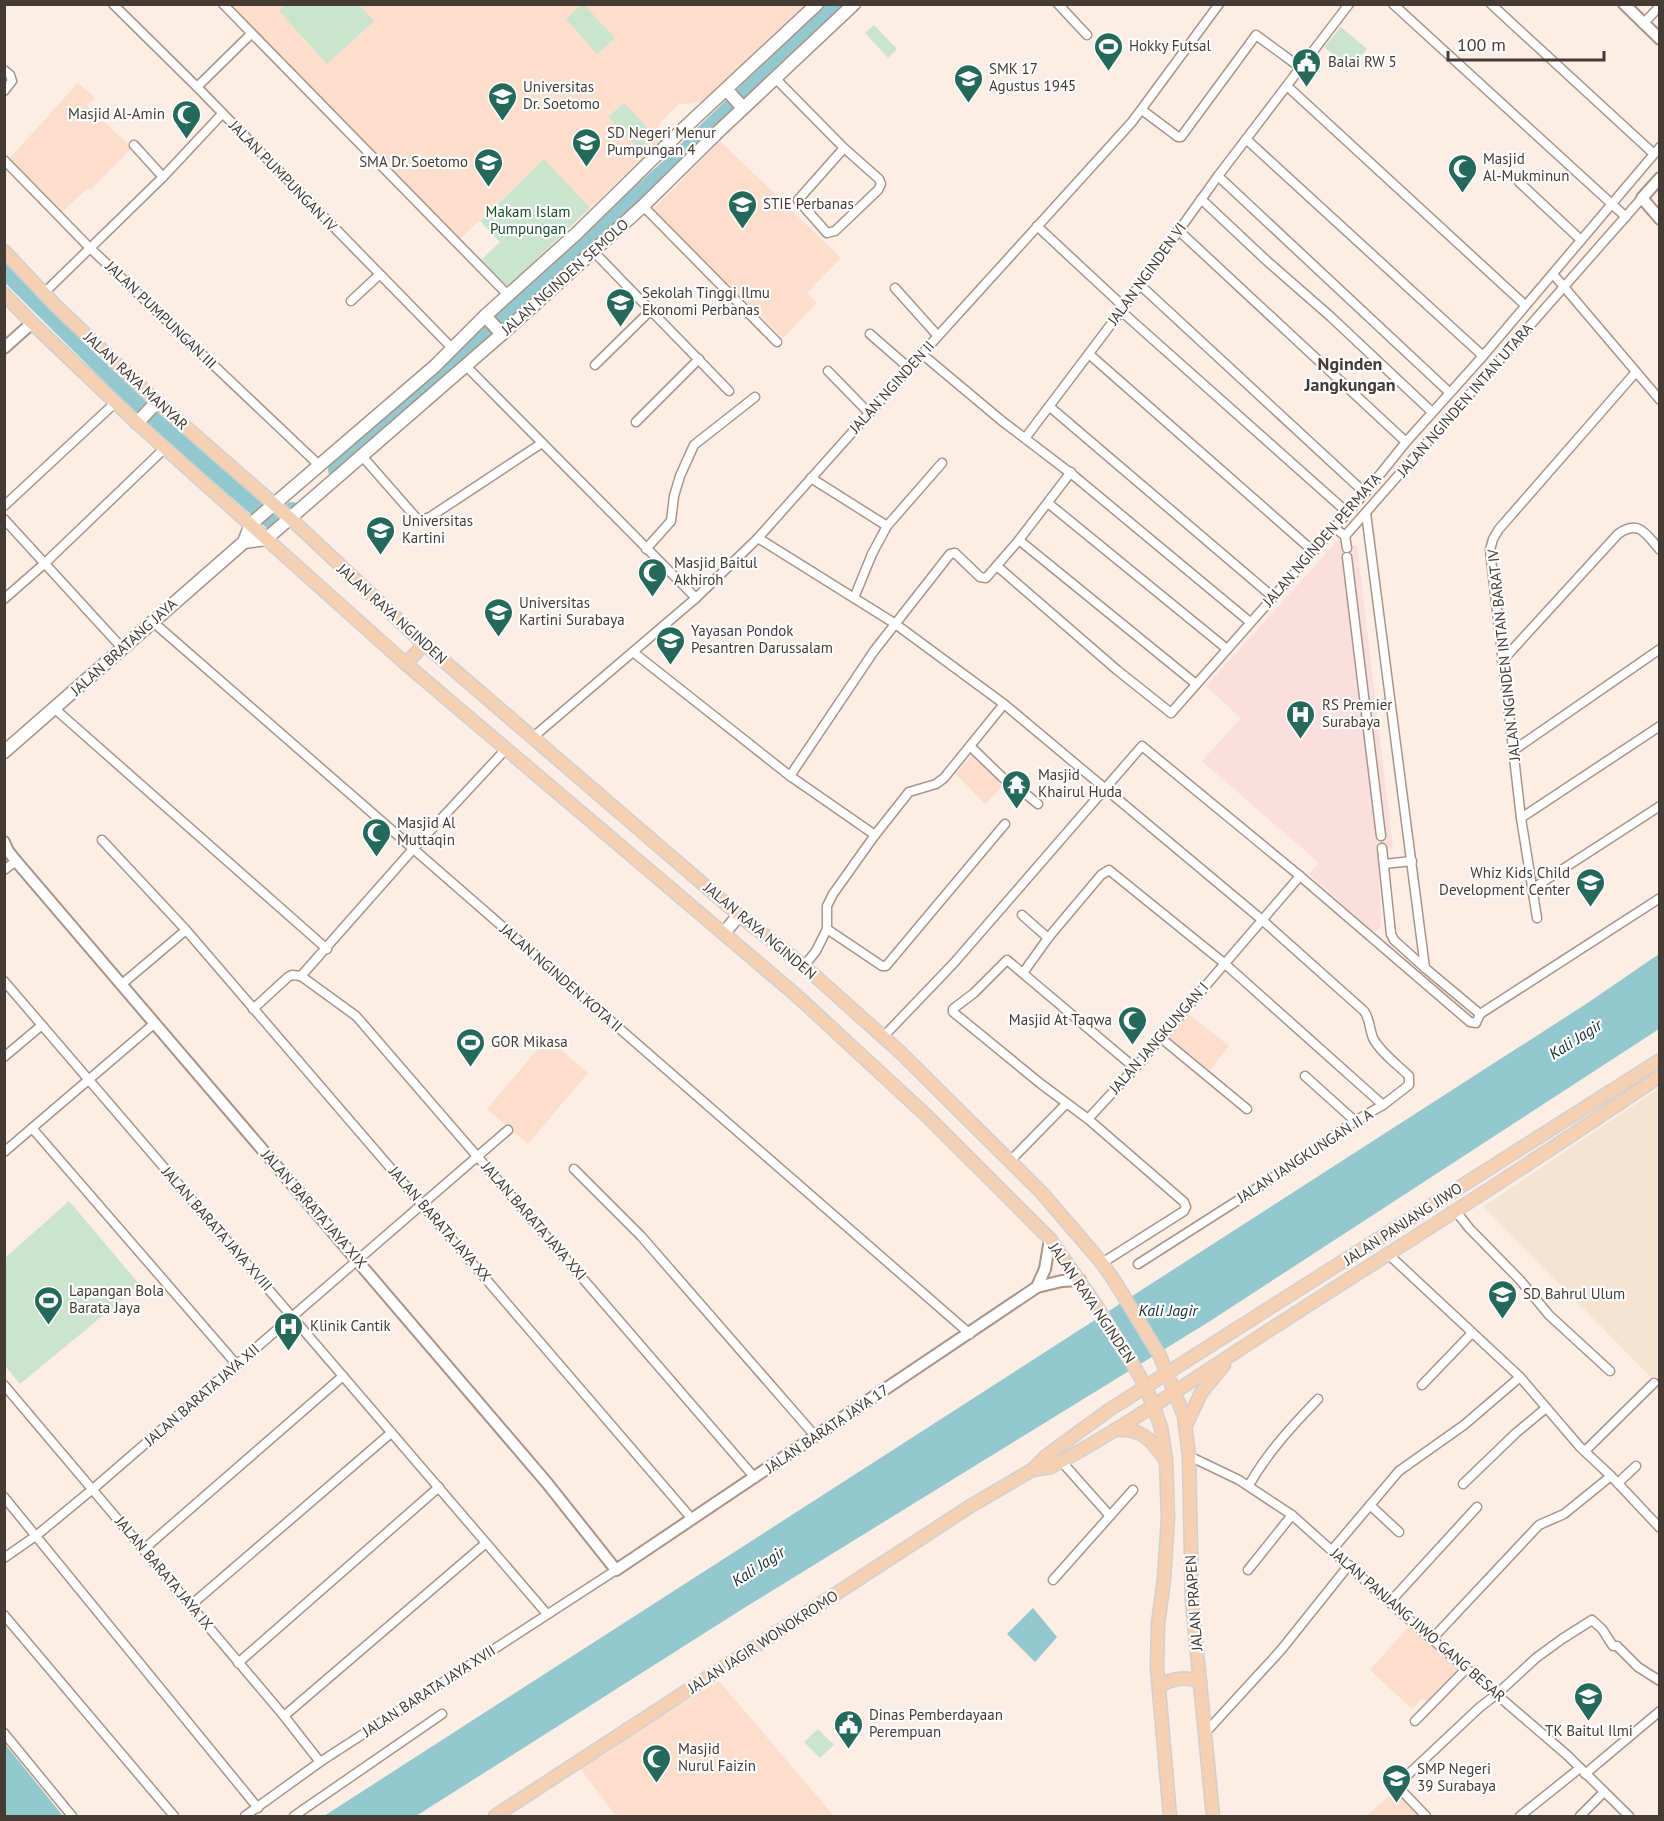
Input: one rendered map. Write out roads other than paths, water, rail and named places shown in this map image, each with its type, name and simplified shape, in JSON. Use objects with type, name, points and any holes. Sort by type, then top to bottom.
[{"type":"main road","name":"JALAN NGINDEN SEMOLO","points":[[266,539],[277,513],[320,466],[452,348],[494,325],[593,251],[643,206],[818,4]]},
{"type":"main road","name":"JALAN NGINDEN SEMOLO","points":[[251,524],[277,513],[363,456],[468,368],[494,325],[508,294],[735,99],[776,78],[854,4]]},
{"type":"main road","name":"JALAN RAYA MANYAR","points":[[4,251],[44,293],[147,413],[277,513]]},
{"type":"main road","name":"JALAN RAYA MANYAR","points":[[4,294],[116,402],[147,413],[165,448],[266,539]]},
{"type":"main road","name":"JALAN RAYA NGINDEN","points":[[277,513],[532,738],[740,915],[804,966],[937,1086],[1048,1200],[1102,1263],[1160,1356],[1174,1391]]},
{"type":"main road","name":"JALAN BRATANG JAYA","points":[[4,752],[243,542],[251,524]]},
{"type":"main road","name":"JALAN RAYA NGINDEN","points":[[266,539],[406,664],[724,933],[866,1059],[1027,1215],[1050,1239],[1080,1280],[1136,1368],[1154,1406]]},
{"type":"main road","points":[[243,542],[266,539]]},
{"type":"main road","points":[[406,664],[424,644]]},
{"type":"main road","points":[[724,933],[740,915]]},
{"type":"main road","name":"JALAN PANJANG JIWO","points":[[1146,1387],[1659,1060]]},
{"type":"main road","name":"JALAN PANJANG JIWO","points":[[1174,1391],[1541,1156],[1659,1076]]},
{"type":"main road","points":[[1185,1426],[1193,1405],[1204,1388],[1240,1349]]},
{"type":"main road","name":"JALAN JAGIR WONOKROMO","points":[[495,1816],[969,1507],[1032,1470],[1046,1456],[1146,1387]]},
{"type":"main road","name":"JALAN JAGIR WONOKROMO","points":[[1032,1470],[1050,1467],[1061,1461],[1154,1406],[1174,1391]]},
{"type":"main road","name":"JALAN PRAPEN","points":[[1174,1391],[1181,1404],[1189,1456],[1194,1680],[1205,1733],[1214,1816]]},
{"type":"main road","name":"JALAN PRAPEN","points":[[1154,1406],[1161,1427],[1166,1459],[1168,1518],[1158,1624],[1157,1667],[1165,1683],[1170,1816]]},
{"type":"main road","points":[[1114,1430],[1129,1429],[1144,1435],[1152,1441],[1166,1459]]},
{"type":"main road","points":[[1165,1683],[1194,1680]]},
{"type":"street","name":"JALAN PUMPUNGAN IV","points":[[113,4],[452,348]]},
{"type":"street","points":[[223,4],[508,294]]},
{"type":"street","name":"JALAN NGINDEN II","points":[[532,738],[696,598],[758,538],[1142,110],[1219,4]]},
{"type":"street","name":"JALAN NGINDEN VI","points":[[1026,437],[1218,176],[1349,4]]},
{"type":"street","points":[[1393,4],[1626,217]]},
{"type":"street","points":[[1491,4],[1657,151]]},
{"type":"street","points":[[1624,4],[1659,39]]},
{"type":"street","points":[[1059,5],[1087,35]]},
{"type":"street","points":[[1643,24],[1656,10]]},
{"type":"street","points":[[197,87],[251,34]]},
{"type":"street","points":[[1142,110],[1181,137],[1256,35],[1301,68]]},
{"type":"street","points":[[4,70],[12,81],[4,91]]},
{"type":"street","points":[[776,78],[844,148],[879,179],[881,184],[878,190],[835,231],[827,233],[801,205],[798,197],[844,148]]},
{"type":"street","points":[[1287,86],[1525,305]]},
{"type":"street","points":[[44,293],[163,177],[222,114]]},
{"type":"street","points":[[1246,139],[1483,356]]},
{"type":"street","points":[[134,145],[163,177]]},
{"type":"street","name":"JALAN NGINDEN PERMATA","points":[[997,566],[1117,670],[1171,713],[1348,513],[1406,442],[1483,356],[1657,151]]},
{"type":"street","name":"JALAN PUMPUNGAN III","points":[[4,160],[90,248],[320,466]]},
{"type":"street","points":[[1218,176],[1449,392]]},
{"type":"street","name":"JALAN NGINDEN INTAN UTARA","points":[[1345,536],[1659,178]]},
{"type":"street","points":[[1519,182],[1581,240]]},
{"type":"street","points":[[1642,198],[1659,219]]},
{"type":"street","points":[[1201,199],[1432,412]]},
{"type":"street","points":[[643,206],[777,342]]},
{"type":"street","points":[[1037,226],[1122,309],[1348,513]]},
{"type":"street","points":[[1178,230],[1406,442]]},
{"type":"street","points":[[593,251],[729,391]]},
{"type":"street","points":[[1553,274],[1659,400]]},
{"type":"street","points":[[351,302],[379,275]]},
{"type":"street","points":[[1139,284],[1365,493]]},
{"type":"street","points":[[895,288],[938,336]]},
{"type":"street","points":[[595,365],[650,311]]},
{"type":"street","points":[[4,348],[32,323]]},
{"type":"street","points":[[870,334],[909,368]]},
{"type":"street","points":[[922,354],[1002,421],[1071,472],[1250,622]]},
{"type":"street","points":[[1089,354],[1313,551]]},
{"type":"street","points":[[636,422],[699,360]]},
{"type":"street","points":[[468,368],[696,598]]},
{"type":"street","points":[[828,371],[869,413]]},
{"type":"street","name":"JALAN NGINDEN INTAN BARAT IV","points":[[1537,918],[1521,818],[1490,550],[1492,539],[1499,529],[1636,372]]},
{"type":"street","points":[[646,549],[670,521],[680,476],[694,445],[755,397]]},
{"type":"street","points":[[4,506],[116,402]]},
{"type":"street","points":[[1050,407],[1273,597]]},
{"type":"street","points":[[363,456],[416,518],[422,521],[542,443]]},
{"type":"street","points":[[4,599],[44,564],[165,448]]},
{"type":"street","points":[[854,598],[876,544],[887,526],[942,463]]},
{"type":"street","points":[[790,776],[894,623],[951,553],[955,553],[982,578],[986,578],[1019,540],[1071,472]]},
{"type":"street","points":[[811,478],[887,526]]},
{"type":"street","points":[[1048,503],[1227,649]]},
{"type":"street","points":[[1366,513],[1425,968]]},
{"type":"street","points":[[4,519],[123,649]]},
{"type":"street","points":[[1502,661],[1618,534],[1628,527],[1635,527],[1644,532],[1659,550]]},
{"type":"street","points":[[1335,528],[1345,536],[1381,836]]},
{"type":"street","points":[[758,538],[894,623],[1004,704],[1261,919],[1364,1011],[1368,1016],[1371,1033],[1376,1043],[1409,1076],[1409,1085],[1383,1105]]},
{"type":"street","points":[[1019,540],[1196,684]]},
{"type":"street","name":"JALAN NGINDEN KOTA II","points":[[153,621],[970,1334]]},
{"type":"street","points":[[1514,750],[1659,649]]},
{"type":"street","points":[[633,652],[790,776],[875,835]]},
{"type":"street","points":[[804,966],[816,951],[827,929],[827,906],[833,894],[905,795],[914,789],[940,782],[1004,704]]},
{"type":"street","points":[[55,709],[327,949]]},
{"type":"street","points":[[1521,818],[1659,726]]},
{"type":"street","points":[[970,746],[1002,777],[1038,804]]},
{"type":"street","points":[[883,1037],[953,964],[1142,746],[1300,876],[1470,1022],[1476,1023],[1480,1014],[1659,898]]},
{"type":"street","points":[[253,1009],[288,977],[301,976],[414,848],[506,749]]},
{"type":"street","points":[[1532,889],[1659,806]]},
{"type":"street","points":[[827,929],[882,966],[886,966],[1005,824]]},
{"type":"street","name":"JALAN BARATA JAYA XX","points":[[102,840],[186,930],[424,1204],[692,1519]]},
{"type":"street","name":"JALAN BARATA JAYA XIX","points":[[6,847],[547,1483],[616,1570]]},
{"type":"street","points":[[1382,848],[1391,934],[1394,940],[1480,1014]]},
{"type":"street","points":[[4,870],[16,861]]},
{"type":"street","points":[[1384,864],[1412,861]]},
{"type":"street","name":"JALAN JANGKUNGAN II A","points":[[1048,938],[1101,875],[1109,870],[1224,963],[1383,1105],[1355,1121],[1265,1183],[1138,1264]]},
{"type":"street","name":"JALAN JANGKUNGAN I","points":[[1088,1119],[1135,1068],[1300,876]]},
{"type":"street","points":[[1022,915],[1048,938],[1023,973]]},
{"type":"street","points":[[122,984],[186,930]]},
{"type":"street","points":[[1102,1263],[1184,1211],[1186,1207],[1184,1202],[1088,1119],[979,1035],[952,1011],[974,993],[1004,962],[1010,961],[1135,1068]]},
{"type":"street","name":"JALAN BARATA JAYA XXI","points":[[301,976],[357,1016],[755,1478]]},
{"type":"street","name":"JALAN BARATA JAYA XVIII","points":[[4,981],[547,1614]]},
{"type":"street","points":[[4,1152],[155,1023]]},
{"type":"street","points":[[4,1057],[42,1025]]},
{"type":"street","points":[[1161,1038],[1247,1109]]},
{"type":"street","points":[[1305,1076],[1355,1121]]},
{"type":"street","points":[[1010,1161],[1066,1104]]},
{"type":"street","points":[[32,1128],[237,1365]]},
{"type":"street","name":"JALAN BARATA JAYA XII","points":[[4,1558],[38,1535],[94,1488],[508,1130]]},
{"type":"street","points":[[574,1169],[641,1236],[816,1437]]},
{"type":"street","points":[[1455,1210],[1549,1315],[1610,1371]]},
{"type":"street","points":[[1037,1287],[1045,1269],[1050,1239]]},
{"type":"street","points":[[1388,1254],[1520,1377],[1584,1451],[1658,1524]]},
{"type":"street","name":"JALAN BARATA JAYA 17","points":[[616,1570],[1037,1287],[1062,1281],[1080,1280]]},
{"type":"street","points":[[1422,1385],[1472,1333]]},
{"type":"street","points":[[144,1549],[343,1376]]},
{"type":"street","points":[[1332,1550],[1399,1471],[1464,1425],[1520,1377]]},
{"type":"street","points":[[1584,1451],[1654,1383]]},
{"type":"street","name":"JALAN BARATA JAYA IX","points":[[4,1385],[94,1488],[320,1762]]},
{"type":"street","points":[[1249,1485],[1285,1433],[1318,1399]]},
{"type":"street","points":[[1463,1484],[1516,1433],[1546,1408]]},
{"type":"street","points":[[191,1605],[392,1433]]},
{"type":"street","name":"JALAN PANJANG JIWO GANG BESAR","points":[[1189,1456],[1249,1485],[1292,1515],[1567,1755],[1629,1816]]},
{"type":"street","points":[[1061,1461],[1110,1516]]},
{"type":"street","points":[[1618,1483],[1636,1466]]},
{"type":"street","points":[[1432,1639],[1539,1525],[1564,1514],[1611,1476]]},
{"type":"street","points":[[238,1663],[439,1487]]},
{"type":"street","points":[[1053,1580],[1133,1490]]},
{"type":"street","points":[[4,1497],[38,1535],[258,1808]]},
{"type":"street","points":[[1370,1505],[1399,1532]]},
{"type":"street","points":[[1390,1602],[1477,1507]]},
{"type":"street","points":[[1248,1569],[1292,1515]]},
{"type":"street","points":[[284,1716],[486,1542]]},
{"type":"street","points":[[1205,1733],[1281,1650],[1349,1565]]},
{"type":"street","name":"JALAN BARATA JAYA XVII","points":[[245,1816],[320,1762],[616,1570]]},
{"type":"street","points":[[4,1615],[8,1624],[174,1816]]},
{"type":"street","points":[[1426,1816],[1398,1787],[1398,1784],[1536,1658],[1592,1620],[1602,1629],[1613,1646],[1617,1646],[1638,1667],[1659,1681]]},
{"type":"street","points":[[1415,1721],[1467,1668]]},
{"type":"street","points":[[1520,1816],[1659,1711]]},
{"type":"street","points":[[294,1816],[442,1714]]},
{"type":"street","points":[[4,1733],[72,1816]]},
{"type":"street","points":[[1580,1816],[1604,1792]]},
{"type":"water","name":"Kali Jagir","points":[[1659,954],[1659,1029],[1207,1323],[744,1608],[416,1816],[324,1816],[1586,1004]]},
{"type":"water","points":[[1033,1608],[1057,1637],[1035,1662],[1007,1634]]},
{"type":"water","points":[[5,1744],[63,1816],[5,1816]]},
{"type":"waterway","points":[[337,470],[670,167],[838,4]]},
{"type":"waterway","points":[[4,269],[154,418],[277,525],[292,511]]},
{"type":"place","name":"Hokky Futsal","points":[[1108,72]]},
{"type":"place","name":"Balai RW 5","points":[[1307,88]]},
{"type":"place","name":"SMK 17 Agustus 1945","points":[[968,104]]},
{"type":"place","name":"Universitas Dr. Soetomo","points":[[502,122]]},
{"type":"place","name":"Masjid Al-Amin","points":[[186,140]]},
{"type":"place","name":"SD Negeri Menur Pumpungan 4","points":[[586,168]]},
{"type":"place","name":"SMA Dr. Soetomo","points":[[489,188]]},
{"type":"place","name":"Masjid Al-Mukminun","points":[[1462,194]]},
{"type":"place","name":"STIE Perbanas","points":[[742,230]]},
{"type":"place","name":"Sekolah Tinggi Ilmu Ekonomi Perbanas","points":[[621,328]]},
{"type":"place","name":"Universitas Kartini","points":[[381,556]]},
{"type":"place","name":"Masjid Baitul Akhiroh","points":[[653,598]]},
{"type":"place","name":"Universitas Kartini Surabaya","points":[[498,638]]},
{"type":"place","name":"Yayasan Pondok Pesantren Darussalam","points":[[670,666]]},
{"type":"place","name":"RS Premier Surabaya","points":[[1301,740]]},
{"type":"place","name":"Masjid Khairul Huda","points":[[1017,810]]},
{"type":"place","name":"Masjid Al Muttaqin","points":[[376,858]]},
{"type":"place","name":"Whiz Kids Child Development Center","points":[[1591,908]]},
{"type":"place","name":"Masjid At Taqwa","points":[[1133,1046]]},
{"type":"place","name":"GOR Mikasa","points":[[470,1068]]},
{"type":"place","name":"SD Bahrul Ulum","points":[[1502,1320]]},
{"type":"place","name":"Lapangan Bola Barata Jaya","points":[[48,1326]]},
{"type":"place","name":"Klinik Cantik","points":[[289,1352]]},
{"type":"place","name":"TK Baitul Ilmi","points":[[1589,1722]]},
{"type":"place","name":"Dinas Pemberdayaan Perempuan","points":[[848,1750]]},
{"type":"place","name":"Masjid Nurul Faizin","points":[[657,1784]]},
{"type":"place","name":"SMP Negeri 39 Surabaya","points":[[1396,1804]]},
{"type":"district","name":"Nginden Jangkungan","points":[[1350,374]]},
{"type":"park label","name":"Makam Islam Pumpungan","points":[[528,220]]}]
